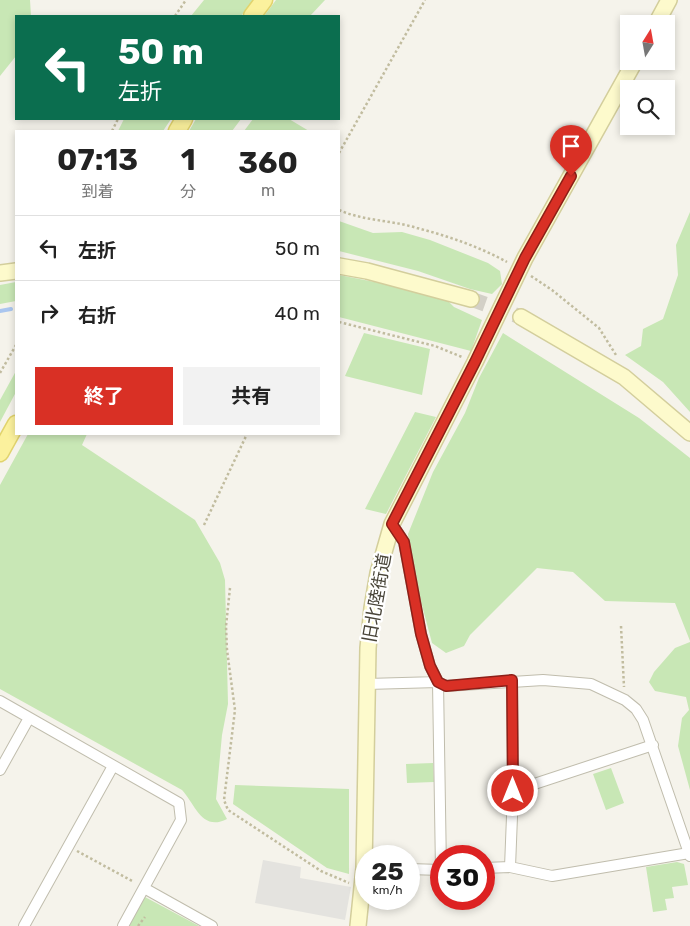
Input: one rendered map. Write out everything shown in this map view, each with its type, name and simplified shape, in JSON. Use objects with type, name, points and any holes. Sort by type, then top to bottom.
[{"type":"main road","points":[[253,15],[264,0]]},
{"type":"main road","points":[[0,453],[15,426]]},
{"type":"street","points":[[661,15],[669,0]]},
{"type":"street","name":"旧北陸街道","points":[[365,845],[368,648],[378,573],[392,524],[475,362],[525,258],[630,70]]},
{"type":"street","points":[[340,266],[367,271],[472,299]]},
{"type":"street","points":[[0,273],[15,271]]},
{"type":"street","points":[[521,317],[624,377],[690,432]]},
{"type":"street","points":[[392,524],[404,542],[421,634],[430,666],[438,682],[441,845]]},
{"type":"street","points":[[510,867],[513,791],[512,680]]},
{"type":"street","points":[[367,684],[438,682],[446,686],[512,680],[543,680],[591,684],[625,700],[636,709],[643,720],[653,745],[690,855],[552,876],[510,867],[495,868]]},
{"type":"street","points":[[0,702],[179,803],[181,820],[123,926]]},
{"type":"street","points":[[0,770],[29,718]]},
{"type":"street","points":[[513,791],[653,745]]},
{"type":"street","points":[[24,926],[113,766]]},
{"type":"street","points":[[144,888],[212,926]]},
{"type":"street","name":"旧北陸街道","points":[[358,926],[360,910]]},
{"type":"path","points":[[340,151],[426,0]]},
{"type":"path","points":[[175,15],[184,1]]},
{"type":"path","points":[[340,322],[435,346],[475,362]]},
{"type":"path","points":[[0,373],[15,347]]},
{"type":"path","points":[[204,525],[247,435]]},
{"type":"path","points":[[230,588],[226,626],[227,650],[235,710],[224,800],[228,810],[321,871],[342,881],[355,884]]},
{"type":"path","points":[[622,626],[625,700]]},
{"type":"path","points":[[67,846],[144,888]]},
{"type":"path","points":[[138,926],[145,917]]},
{"type":"green space","points":[[0,0],[30,0],[31,15],[15,15],[15,57],[0,76]]},
{"type":"green space","points":[[204,0],[253,0],[242,15],[192,15]]},
{"type":"green space","points":[[276,0],[325,0],[311,15],[265,15]]},
{"type":"green space","points":[[124,120],[170,120],[164,130],[118,130]]},
{"type":"green space","points":[[195,120],[240,120],[233,130],[190,130]]},
{"type":"green space","points":[[252,120],[291,120],[307,130],[245,130]]},
{"type":"green space","points":[[690,212],[690,412],[663,382],[625,355],[641,346],[643,329],[663,319],[678,275],[676,245]]},
{"type":"green space","points":[[340,221],[373,233],[402,232],[430,240],[488,263],[500,271],[502,284],[492,294],[470,289],[418,271],[340,251]]},
{"type":"green space","points":[[340,275],[444,297],[454,307],[482,320],[471,351],[340,317]]},
{"type":"green space","points":[[15,282],[15,301],[0,304],[0,285]]},
{"type":"green space","points":[[364,333],[430,349],[422,395],[345,376]]},
{"type":"green space","points":[[503,333],[639,418],[690,458],[690,641],[675,603],[605,601],[573,572],[537,568],[470,635],[464,646],[446,653],[432,643],[411,564],[408,534],[433,472],[465,413],[479,378]]},
{"type":"green space","points":[[15,373],[15,394],[0,422],[0,400]]},
{"type":"green space","points":[[415,412],[436,417],[386,514],[365,509]]},
{"type":"green space","points":[[27,435],[87,435],[82,445],[195,520],[220,563],[225,580],[228,704],[222,735],[216,799],[227,819],[211,822],[205,819],[182,790],[0,689],[0,485]]},
{"type":"green space","points":[[690,642],[690,790],[678,746],[682,718],[689,710],[686,697],[655,691],[649,682],[654,672],[675,648]]},
{"type":"green space","points":[[433,763],[434,782],[407,783],[406,764]]},
{"type":"green space","points":[[611,768],[624,803],[606,810],[593,774]]},
{"type":"green space","points":[[235,785],[349,789],[349,874],[327,868],[233,804]]},
{"type":"green space","points":[[677,862],[684,864],[688,885],[672,887],[674,898],[665,899],[667,910],[653,912],[646,867]]},
{"type":"green space","points":[[145,897],[199,926],[129,926]]},
{"type":"shaded area","points":[[263,860],[301,867],[300,878],[351,887],[345,920],[255,903]]},
{"type":"waterway","points":[[0,311],[11,309]]},
{"type":"tunnel","points":[[471,299],[521,317]]},
{"type":"route","points":[[513,791],[512,680],[446,686],[438,682],[430,666],[421,634],[404,542],[392,524],[475,362],[525,258],[571,176]]}]
